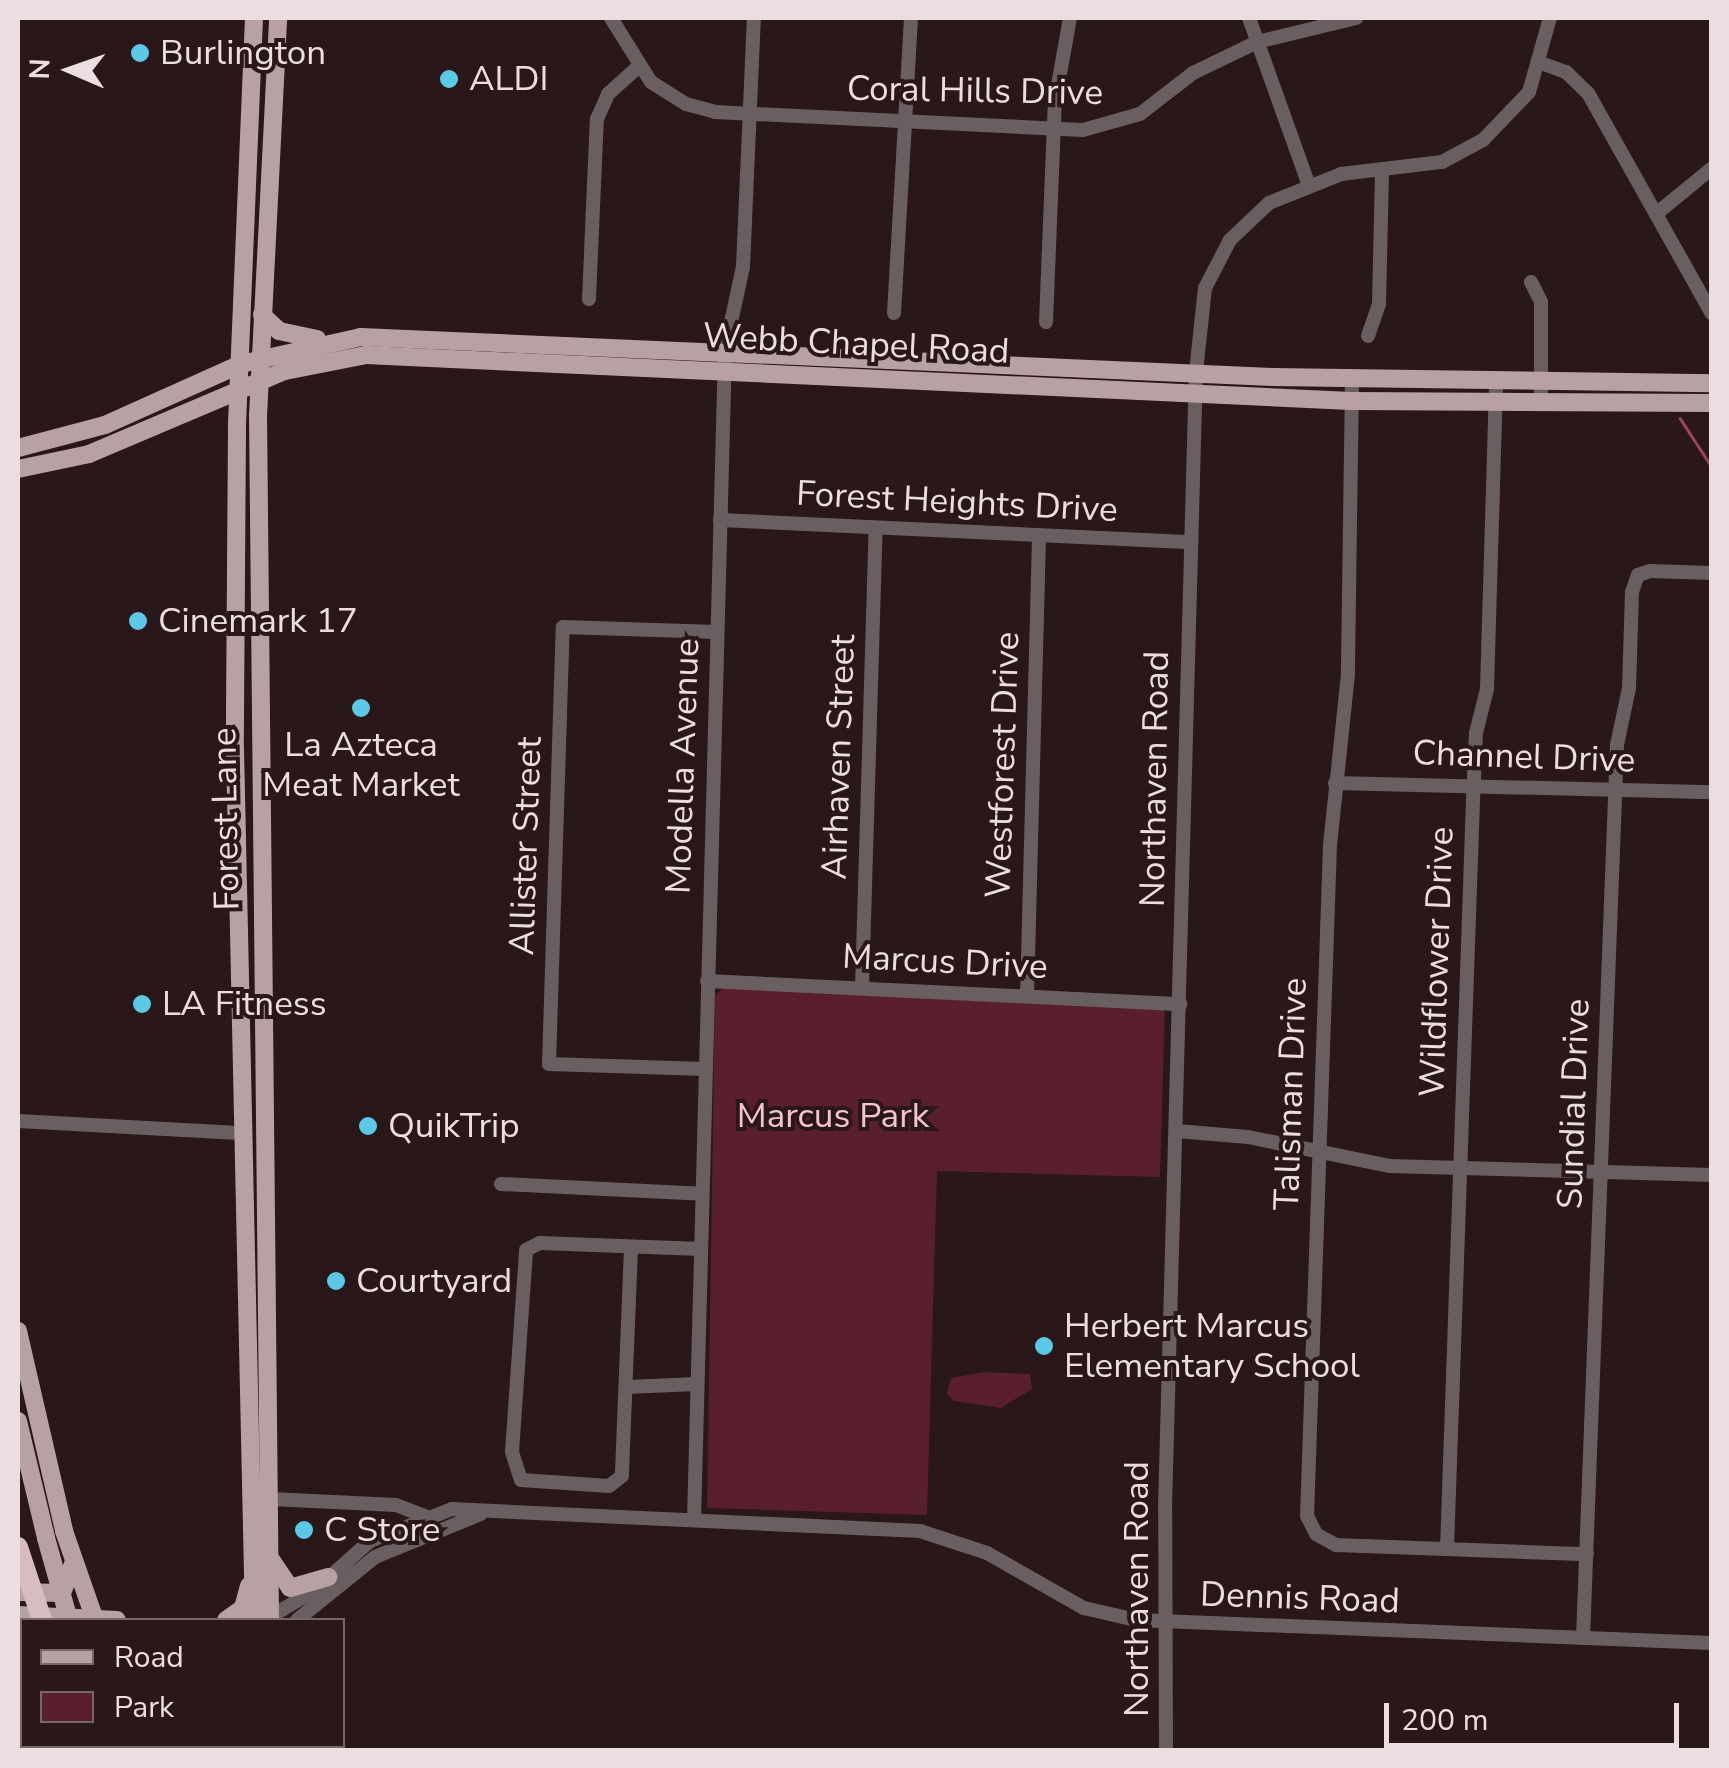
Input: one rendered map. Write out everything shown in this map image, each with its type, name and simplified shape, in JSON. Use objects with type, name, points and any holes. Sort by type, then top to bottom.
[{"type":"highway","points":[[18,1547],[33,1618]]},
{"type":"highway","points":[[18,1547],[41,1618]]},
{"type":"main road","name":"Forest Lane","points":[[254,18],[239,388],[235,749],[238,1133],[253,1566],[260,1618]]},
{"type":"main road","name":"Forest Lane","points":[[260,1618],[271,1558],[272,1499],[257,750],[259,380],[278,18]]},
{"type":"main road","points":[[250,108],[273,110]]},
{"type":"main road","points":[[246,229],[267,230]]},
{"type":"main road","points":[[262,316],[293,336],[333,339]]},
{"type":"main road","name":"Webb Chapel Road","points":[[18,448],[105,424],[241,364],[333,339],[724,371],[1351,402],[1712,403]]},
{"type":"main road","name":"Webb Chapel Road","points":[[18,469],[89,454],[259,380],[349,357],[413,347],[725,350],[1352,380],[1712,383]]},
{"type":"main road","points":[[236,633],[258,633]]},
{"type":"main road","points":[[235,749],[257,750]]},
{"type":"main road","points":[[236,897],[259,898]]},
{"type":"main road","points":[[238,1133],[262,1134]]},
{"type":"main road","points":[[244,1307],[266,1307]]},
{"type":"main road","points":[[18,1331],[74,1562],[94,1618]]},
{"type":"main road","points":[[18,1421],[68,1618]]},
{"type":"main road","points":[[250,1450],[270,1450]]},
{"type":"main road","points":[[271,1558],[290,1588],[328,1577]]},
{"type":"main road","points":[[18,1592],[62,1593],[74,1562]]},
{"type":"main road","points":[[229,1618],[242,1608],[253,1566]]},
{"type":"main road","points":[[18,1615],[64,1618]]},
{"type":"street","name":"Coral Hills Drive","points":[[611,18],[638,67],[686,104],[750,115],[1055,130],[1120,124],[1193,73],[1257,42],[1356,18]]},
{"type":"street","name":"Modella Avenue","points":[[694,1520],[724,371],[744,267],[754,18]]},
{"type":"street","points":[[894,313],[911,18]]},
{"type":"street","points":[[1046,322],[1055,130],[1070,18]]},
{"type":"street","points":[[1249,18],[1308,183]]},
{"type":"street","name":"Northaven Road","points":[[1166,1750],[1171,1622],[1166,1508],[1199,320],[1215,265],[1246,222],[1308,183],[1442,162],[1483,140],[1529,92],[1541,64],[1550,18]]},
{"type":"street","points":[[1541,64],[1566,72],[1588,93],[1712,314]]},
{"type":"street","points":[[588,298],[597,119],[608,94],[638,67]]},
{"type":"street","points":[[1656,214],[1712,168]]},
{"type":"street","points":[[1368,336],[1380,304],[1382,169]]},
{"type":"street","points":[[1531,282],[1541,302],[1541,400]]},
{"type":"street","name":"Wildflower Drive","points":[[1447,1549],[1476,733],[1488,689],[1496,379]]},
{"type":"street","name":"Talisman Drive","points":[[1352,380],[1348,674],[1335,782],[1309,1525],[1336,1545],[1587,1554]]},
{"type":"street","name":"Forest Heights Drive","points":[[720,520],[1191,542]]},
{"type":"street","name":"Airhaven Street","points":[[862,988],[876,528]]},
{"type":"street","name":"Westforest Drive","points":[[1027,996],[1039,537]]},
{"type":"street","name":"Sundial Drive","points":[[1583,1638],[1615,791],[1638,575],[1712,573]]},
{"type":"street","name":"Allister Street","points":[[705,1069],[548,1064],[562,627],[717,632]]},
{"type":"street","name":"Channel Drive","points":[[1335,782],[1712,792]]},
{"type":"street","name":"Marcus Drive","points":[[707,981],[1180,1004]]},
{"type":"street","points":[[18,1121],[238,1133]]},
{"type":"street","points":[[1177,1131],[1319,1154],[1460,1168],[1712,1175]]},
{"type":"street","points":[[501,1184],[702,1194]]},
{"type":"street","points":[[632,1248],[622,1476],[609,1486],[530,1483],[516,1474],[520,1266],[526,1250],[540,1243],[700,1249]]},
{"type":"street","points":[[627,1382],[698,1384]]},
{"type":"street","points":[[272,1499],[396,1505],[425,1516]]},
{"type":"street","points":[[299,1618],[380,1545],[486,1511]]},
{"type":"street","name":"Dennis Road","points":[[425,1516],[486,1511],[920,1531],[987,1553],[1084,1608],[1171,1622],[1712,1643]]},
{"type":"street","points":[[263,1618],[425,1516]]},
{"type":"green space","name":"Marcus Park","points":[[723,988],[1165,1008],[1160,1177],[937,1171],[927,1515],[707,1508],[715,996]]},
{"type":"green space","points":[[985,1372],[1030,1374],[1032,1389],[1001,1408],[954,1401],[947,1394],[951,1378]]},
{"type":"waterway","points":[[1680,418],[1712,467]]},
{"type":"place","name":"Burlington","points":[[140,53]]},
{"type":"place","name":"ALDI","points":[[449,79]]},
{"type":"place","name":"Cinemark 17","points":[[138,621]]},
{"type":"place","name":"La Azteca Meat Market","points":[[361,708]]},
{"type":"place","name":"LA Fitness","points":[[142,1004]]},
{"type":"place","name":"QuikTrip","points":[[368,1126]]},
{"type":"place","name":"Courtyard","points":[[336,1281]]},
{"type":"place","name":"Herbert Marcus Elementary School","points":[[1044,1346]]},
{"type":"place","name":"C Store","points":[[304,1530]]}]
